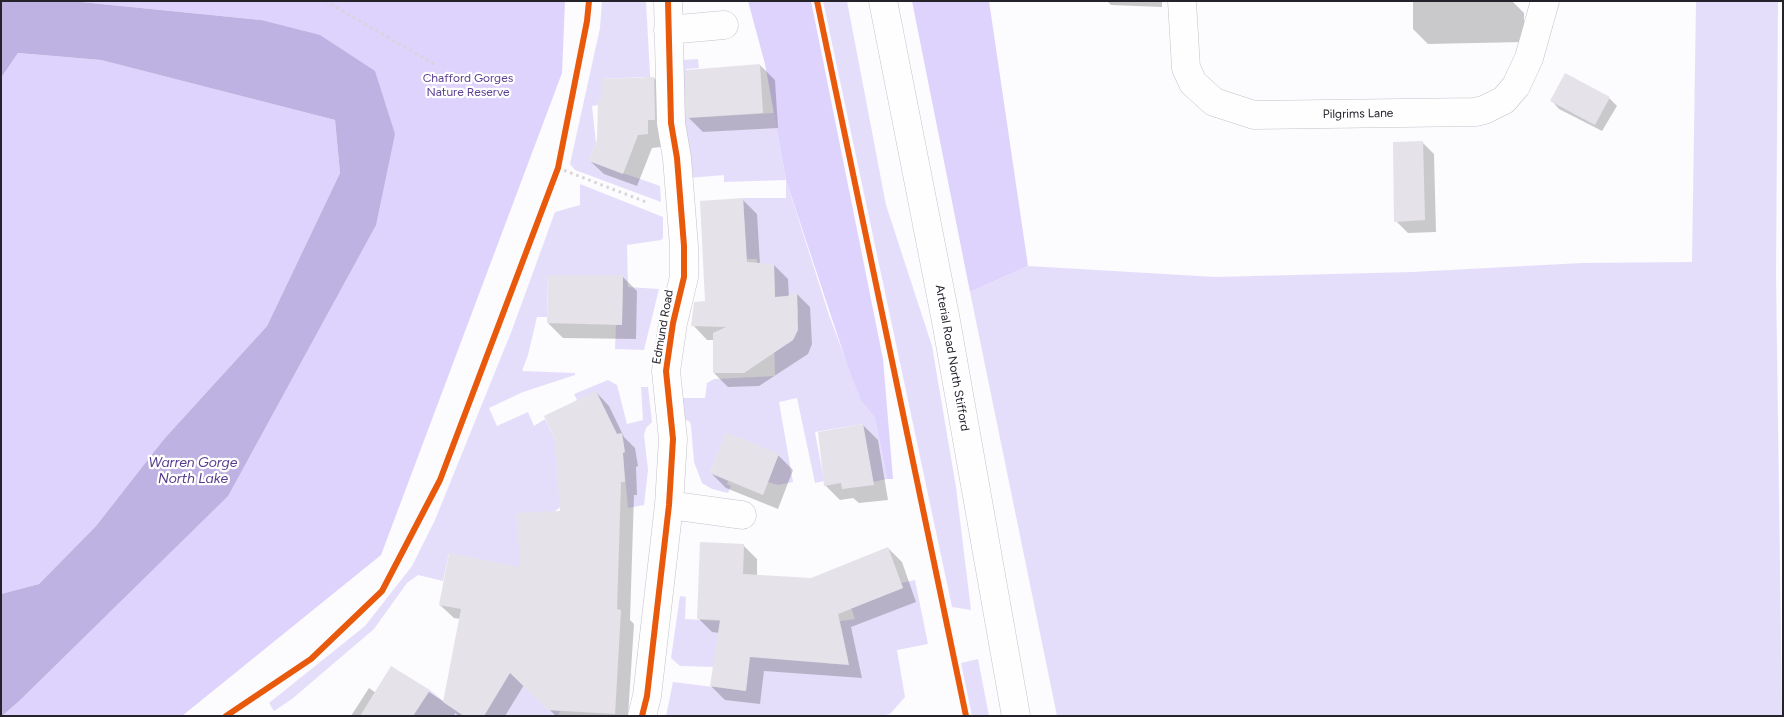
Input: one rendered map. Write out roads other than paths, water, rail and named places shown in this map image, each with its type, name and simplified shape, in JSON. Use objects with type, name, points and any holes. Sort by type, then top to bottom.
[{"type":"street","name":"Edmund Road","points":[[642,716],[647,696],[669,505],[673,439],[666,371],[673,323],[684,277],[684,246],[677,158],[671,123],[668,1]]},
{"type":"street","name":"Arterial Road North Stifford","points":[[883,1],[946,321],[1016,716]]},
{"type":"street","name":"Pilgrims Lane","points":[[1182,1],[1186,68],[1193,83],[1214,102],[1254,115],[1474,112],[1484,110],[1504,100],[1516,86],[1529,58],[1545,1]]},
{"type":"street","points":[[668,30],[724,25]]},
{"type":"street","points":[[669,505],[742,515]]},
{"type":"water","name":"Warren Gorge North Lake","points":[[1,1],[71,1],[261,20],[320,35],[375,71],[395,134],[376,225],[228,496],[2,716],[1,594],[39,584],[96,526],[164,439],[267,326],[340,173],[335,120],[101,60],[18,53],[1,78]]},
{"type":"park label","name":"Chafford Gorges Nature Reserve","points":[[468,85]]}]
